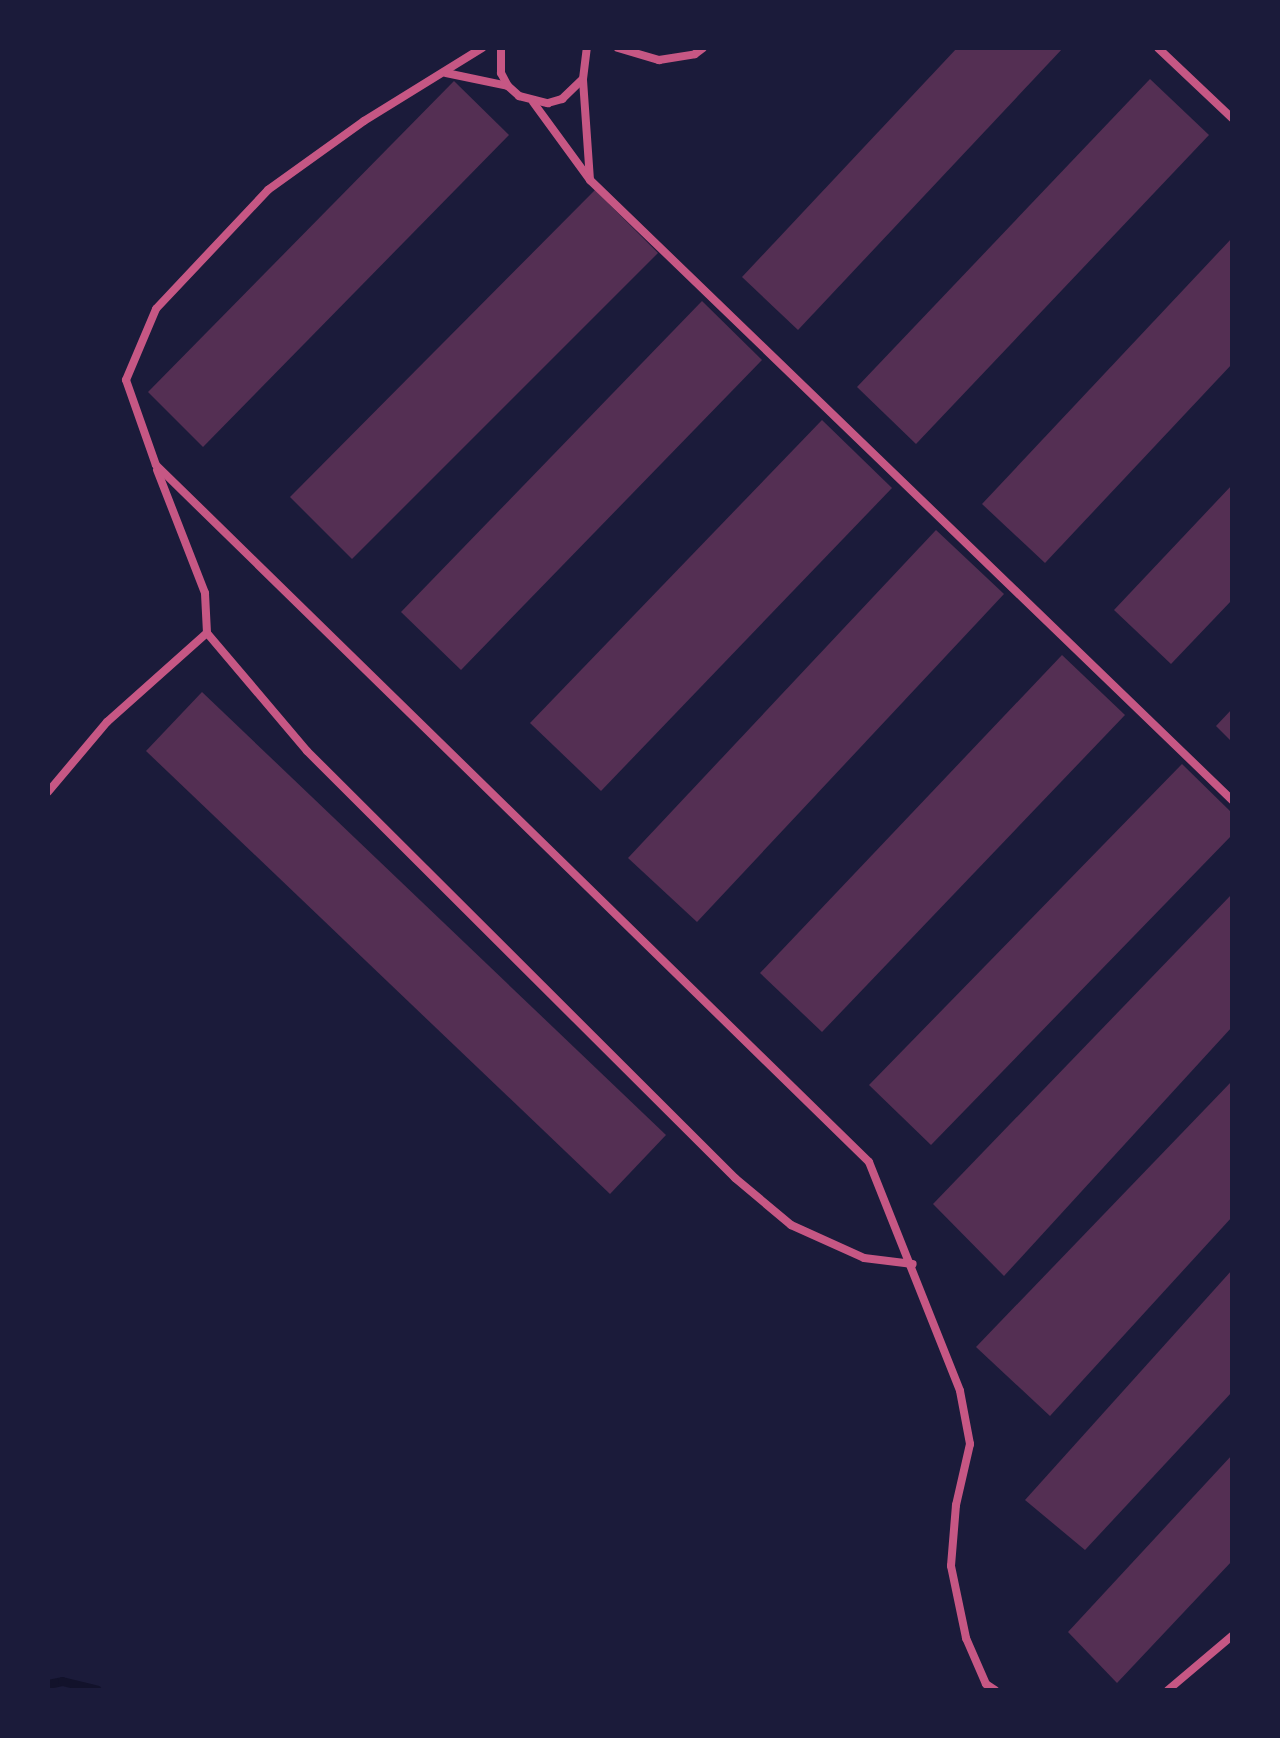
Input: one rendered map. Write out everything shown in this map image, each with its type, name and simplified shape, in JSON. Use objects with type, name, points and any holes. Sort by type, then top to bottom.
[{"type":"lane","points":[[482,48],[364,120],[268,190],[156,309],[126,380],[205,593],[207,634],[308,751],[734,1178],[791,1225],[864,1258],[913,1264]]},
{"type":"lane","points":[[501,48],[501,73],[508,86]]},
{"type":"lane","points":[[586,48],[583,79],[590,180]]},
{"type":"lane","points":[[618,48],[659,60],[696,54],[703,48]]},
{"type":"lane","points":[[1158,48],[1232,118]]},
{"type":"lane","points":[[446,73],[508,86],[533,102],[590,180],[1232,800]]},
{"type":"lane","points":[[533,102],[562,99],[583,79]]},
{"type":"lane","points":[[156,466],[869,1162],[913,1264],[964,1409],[970,1444],[956,1504],[952,1566],[966,1638],[986,1684],[995,1690]]},
{"type":"lane","points":[[48,792],[108,722],[207,634]]},
{"type":"lane","points":[[1168,1690],[1232,1636]]},
{"type":"building","points":[[957,48],[1063,48],[798,330],[742,277]]},
{"type":"building","points":[[1150,79],[1209,135],[916,444],[857,387]]},
{"type":"building","points":[[454,81],[509,135],[203,447],[148,392]]},
{"type":"building","points":[[595,190],[658,253],[352,559],[290,497]]},
{"type":"building","points":[[1232,238],[1232,364],[1045,563],[982,504]]},
{"type":"building","points":[[702,301],[762,360],[461,670],[401,612]]},
{"type":"building","points":[[822,420],[892,488],[601,791],[530,723]]},
{"type":"building","points":[[1232,485],[1232,600],[1171,664],[1114,610]]},
{"type":"building","points":[[936,530],[1004,594],[697,922],[628,858]]},
{"type":"building","points":[[1062,655],[1125,715],[822,1032],[760,973]]},
{"type":"building","points":[[202,692],[666,1135],[610,1194],[146,751]]},
{"type":"building","points":[[1232,709],[1232,742],[1216,726]]},
{"type":"building","points":[[1182,764],[1232,813],[1232,835],[931,1145],[869,1085]]},
{"type":"building","points":[[1232,894],[1232,1027],[1004,1276],[933,1204]]},
{"type":"building","points":[[1232,1081],[1232,1217],[1050,1416],[976,1347]]},
{"type":"building","points":[[1232,1270],[1232,1392],[1085,1550],[1025,1500]]},
{"type":"building","points":[[1232,1455],[1232,1561],[1117,1683],[1068,1632]]},
{"type":"waterway","points":[[48,1684],[62,1681],[97,1690]]}]
